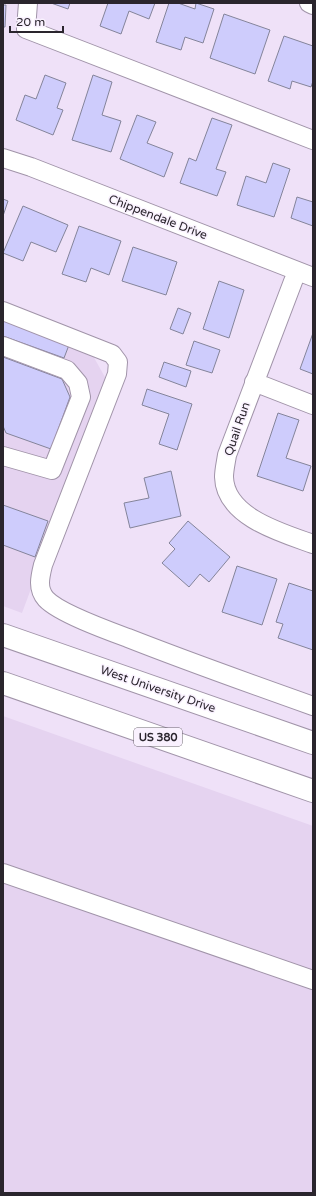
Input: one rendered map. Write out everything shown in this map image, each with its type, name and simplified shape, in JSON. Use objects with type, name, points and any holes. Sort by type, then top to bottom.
[{"type":"highway","name":"West University Drive","points":[[3,635],[313,743]]},
{"type":"highway","name":"US 380","points":[[3,683],[313,791]]},
{"type":"street","points":[[28,3],[26,29],[313,140]]},
{"type":"street","points":[[309,3],[313,5]]},
{"type":"street","name":"Chippendale Drive","points":[[3,158],[38,170],[305,274]]},
{"type":"street","name":"Quail Run","points":[[305,274],[254,382],[227,455],[224,478],[227,490],[239,507],[258,522],[313,544]]},
{"type":"street","points":[[3,311],[112,354],[118,362],[117,374],[43,565],[40,577],[40,587],[46,599],[72,614],[104,629],[228,676],[313,706]]},
{"type":"street","points":[[3,346],[67,370],[78,383],[81,397],[52,470],[3,456]]},
{"type":"street","points":[[254,382],[313,405]]},
{"type":"street","points":[[3,873],[313,980]]},
{"type":"shaded area","points":[[3,319],[92,354],[106,379],[64,500],[22,613],[3,606]]},
{"type":"shaded area","points":[[3,716],[313,826],[313,1193],[3,1193]]},
{"type":"building","points":[[51,3],[70,3],[68,9]]},
{"type":"building","points":[[108,3],[155,3],[149,19],[129,11],[121,34],[100,26]]},
{"type":"building","points":[[169,3],[178,3],[195,9],[196,3],[214,9],[203,43],[185,37],[181,50],[156,42]]},
{"type":"building","points":[[3,5],[6,5],[5,27],[3,27]]},
{"type":"building","points":[[224,14],[270,30],[255,74],[210,58]]},
{"type":"building","points":[[284,36],[313,46],[313,81],[311,87],[292,81],[290,89],[268,81]]},
{"type":"building","points":[[45,75],[66,83],[57,108],[63,110],[53,135],[16,120],[25,95],[36,99]]},
{"type":"building","points":[[93,75],[112,82],[102,115],[121,121],[111,152],[72,140]]},
{"type":"building","points":[[137,115],[156,122],[147,143],[173,153],[164,177],[120,159]]},
{"type":"building","points":[[212,118],[232,125],[216,169],[226,172],[217,196],[180,183],[189,158],[196,161]]},
{"type":"building","points":[[273,163],[290,169],[274,217],[237,205],[246,176],[266,183]]},
{"type":"building","points":[[297,197],[313,202],[313,226],[291,218]]},
{"type":"building","points":[[3,199],[8,201],[3,216]]},
{"type":"building","points":[[23,206],[68,225],[56,252],[31,242],[23,261],[3,253]]},
{"type":"building","points":[[79,226],[121,241],[109,275],[91,268],[86,282],[62,274]]},
{"type":"building","points":[[133,247],[177,262],[166,295],[122,281]]},
{"type":"building","points":[[219,281],[244,290],[229,338],[203,329]]},
{"type":"building","points":[[178,308],[191,313],[183,334],[170,329]]},
{"type":"building","points":[[3,320],[69,345],[64,358],[3,336]]},
{"type":"building","points":[[313,333],[313,374],[300,369]]},
{"type":"building","points":[[194,341],[220,350],[212,373],[186,365]]},
{"type":"building","points":[[3,357],[62,379],[70,397],[51,449],[6,433],[3,426]]},
{"type":"building","points":[[164,362],[191,371],[186,387],[159,377]]},
{"type":"building","points":[[147,389],[192,404],[177,450],[159,444],[169,414],[142,405]]},
{"type":"building","points":[[278,413],[299,420],[286,458],[311,466],[303,491],[257,476]]},
{"type":"building","points":[[171,471],[181,516],[130,528],[124,503],[149,498],[144,478]]},
{"type":"building","points":[[3,505],[48,521],[35,557],[3,545]]},
{"type":"building","points":[[188,521],[230,557],[209,582],[200,574],[189,587],[162,563],[175,549],[169,543]]},
{"type":"building","points":[[237,566],[277,579],[262,625],[222,612]]},
{"type":"building","points":[[289,583],[313,591],[313,650],[278,638],[283,624],[276,622]]}]
